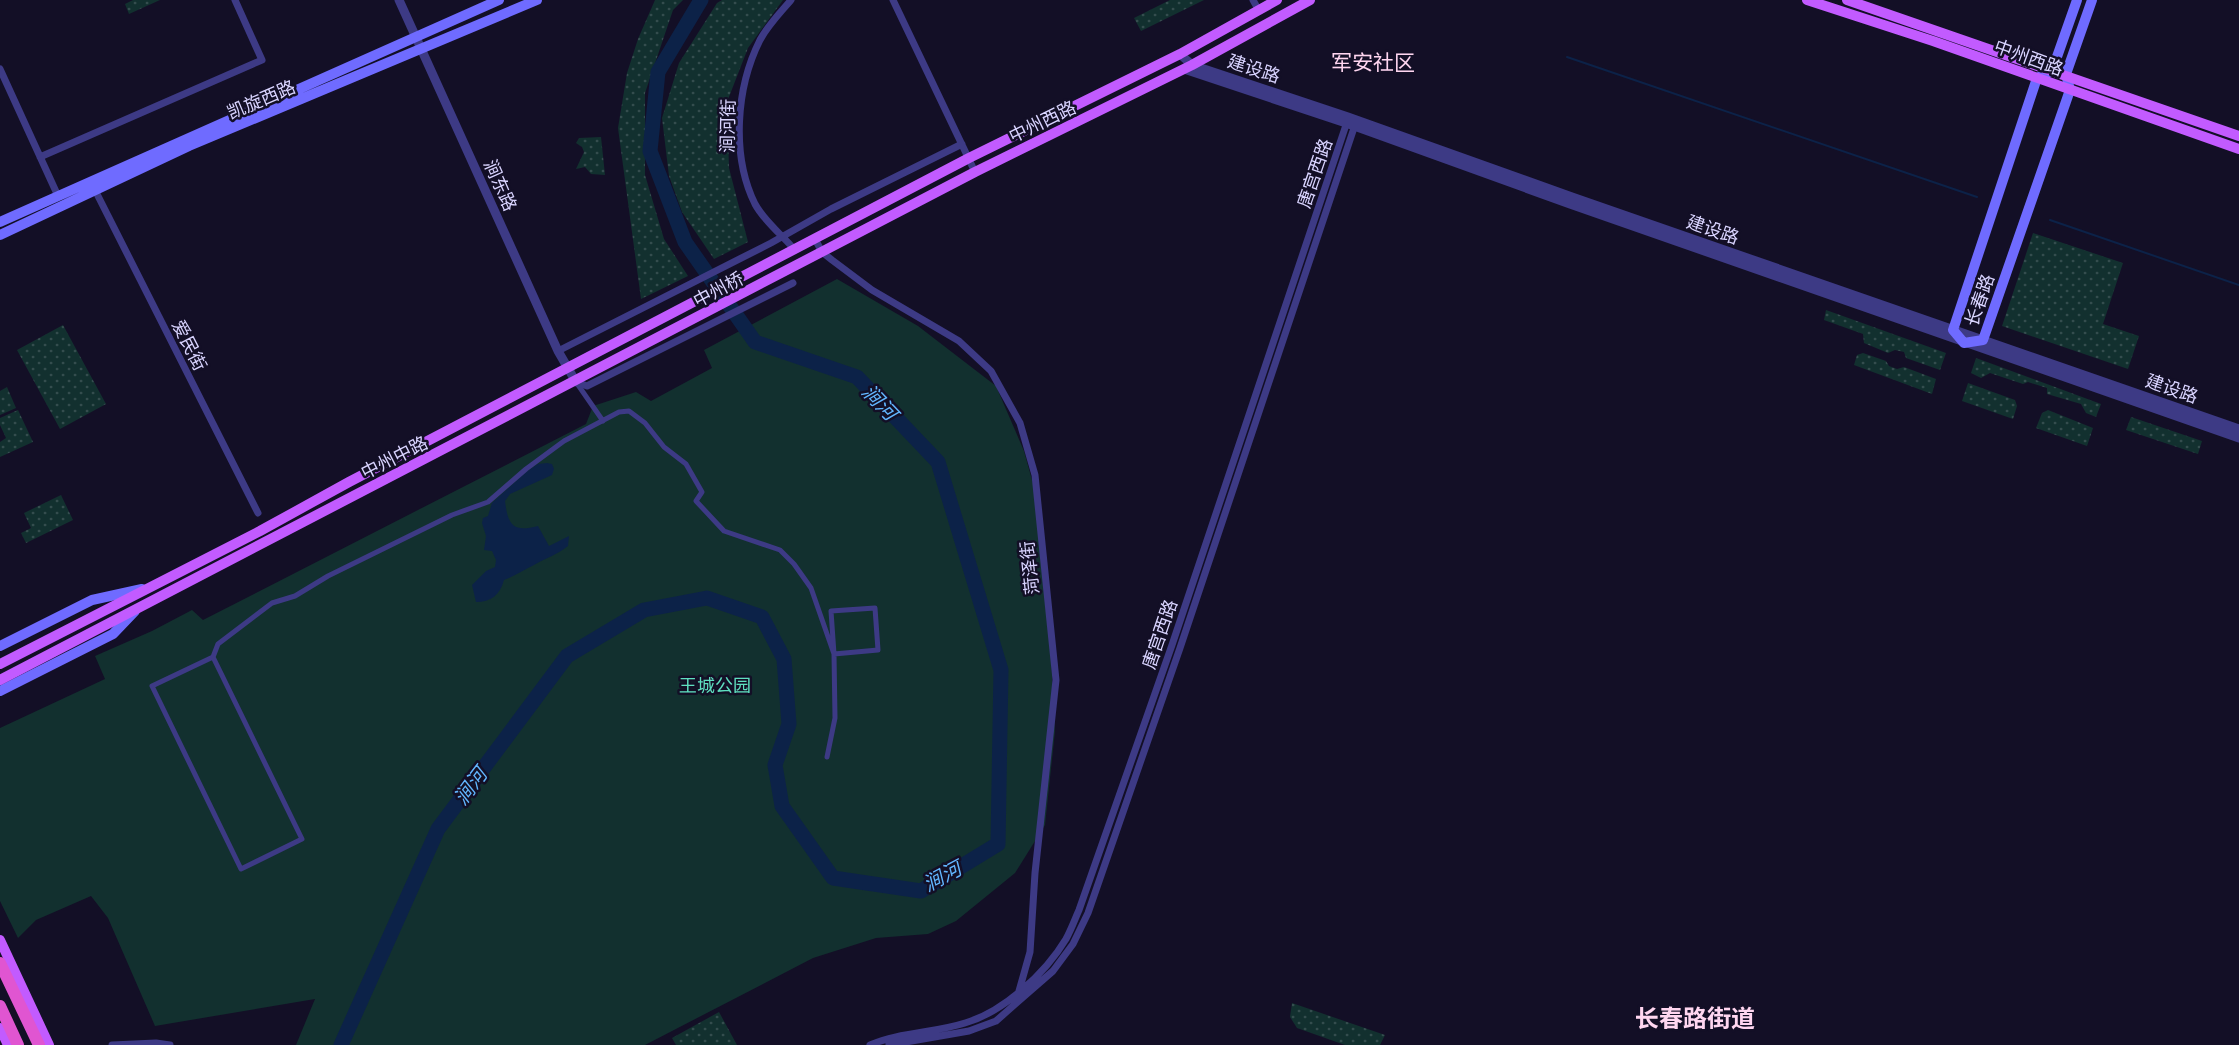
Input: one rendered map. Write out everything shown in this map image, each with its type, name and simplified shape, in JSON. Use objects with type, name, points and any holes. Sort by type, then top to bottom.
[{"type":"highway","points":[[0,963],[39,1045]]},
{"type":"highway","points":[[0,1006],[18,1045]]},
{"type":"main road","name":"凯旋西路","points":[[0,222],[499,0]]},
{"type":"main road","name":"凯旋西路","points":[[0,235],[189,146],[537,0]]},
{"type":"main road","name":"中州西路","points":[[781,257],[969,159],[1180,54],[1256,5],[1277,0]]},
{"type":"main road","name":"中州西路","points":[[788,270],[975,172],[1188,67],[1310,0]]},
{"type":"main road","name":"中州西路","points":[[1807,0],[1933,41],[2239,149]]},
{"type":"main road","name":"中州西路","points":[[1847,0],[2239,136]]},
{"type":"main road","points":[[2037,78],[2052,71],[2077,0]]},
{"type":"main road","points":[[2070,90],[2066,75],[2092,0]]},
{"type":"main road","name":"长春路","points":[[2037,78],[1953,330],[1964,343],[1983,340],[2070,90]]},
{"type":"main road","name":"中州桥","points":[[657,322],[781,257]]},
{"type":"main road","name":"中州桥","points":[[666,341],[788,270]]},
{"type":"main road","name":"中州中路","points":[[0,664],[260,531],[657,322]]},
{"type":"main road","name":"中州中路","points":[[0,680],[578,381],[666,341]]},
{"type":"main road","name":"中州中路","points":[[0,646],[92,600],[148,587]]},
{"type":"main road","name":"中州中路","points":[[0,692],[113,634],[140,606]]},
{"type":"main road","points":[[0,940],[49,1045]]},
{"type":"main road","points":[[0,1028],[8,1045]]},
{"type":"street","points":[[40,157],[262,60],[235,0]]},
{"type":"street","name":"涧东路","points":[[399,0],[418,36],[569,368],[578,381]]},
{"type":"street","name":"涧东路","points":[[404,0],[418,36]]},
{"type":"street","name":"涧河街","points":[[791,0],[760,39],[741,96],[740,156],[746,183],[757,207],[794,249]]},
{"type":"street","points":[[893,0],[975,172]]},
{"type":"street","name":"建设路","points":[[1180,54],[1188,67],[2239,429]]},
{"type":"street","points":[[0,69],[58,196]]},
{"type":"street","name":"建设路","points":[[1352,122],[1964,343],[2239,438]]},
{"type":"street","name":"唐宫西路","points":[[870,1045],[884,1039],[965,1023],[992,1012],[1019,991],[1053,957],[1065,939],[1079,910],[1352,122]]},
{"type":"street","name":"唐宫西路","points":[[889,1045],[969,1031],[996,1021],[1053,971],[1073,944],[1088,913],[1180,648],[1352,122]]},
{"type":"street","points":[[561,350],[649,307],[831,209],[962,144]]},
{"type":"street","name":"爱民街","points":[[95,190],[258,513]]},
{"type":"street","name":"菏泽街","points":[[814,239],[822,252],[872,290],[959,341],[991,371],[1020,423],[1035,475],[1056,680],[1035,873],[1030,952],[1019,991]]},
{"type":"street","points":[[666,341],[794,283]]},
{"type":"street","points":[[578,381],[603,422]]},
{"type":"street","points":[[213,657],[302,839],[241,869],[152,686],[213,657],[218,644],[272,603],[295,596],[328,576],[452,515],[488,502],[526,469],[564,441],[619,412],[629,411],[645,423],[664,447],[686,464],[702,492],[696,501],[724,531],[780,550],[794,564],[811,588],[834,654]]},
{"type":"street","points":[[827,757],[836,718],[831,611],[875,608],[878,651],[834,654]]},
{"type":"street","points":[[112,1045],[156,1043],[170,1045]]},
{"type":"green space","points":[[133,0],[160,0],[129,14],[125,4]]},
{"type":"green space","points":[[655,0],[683,0],[673,10],[645,93],[645,175],[664,239],[688,276],[641,299],[618,128],[627,73],[638,39]]},
{"type":"green space","points":[[722,0],[783,0],[748,48],[727,102],[729,168],[748,242],[714,259],[682,212],[669,176],[662,118],[679,63],[717,3]]},
{"type":"green space","points":[[1170,0],[1204,0],[1141,31],[1134,18]]},
{"type":"green space","points":[[601,137],[605,175],[591,174],[585,167],[576,169],[584,152],[582,147],[576,143],[579,138]]},
{"type":"green space","points":[[2033,233],[2123,263],[2103,324],[2139,336],[2128,369],[2002,326]]},
{"type":"green space","name":"王城公园","points":[[837,279],[918,326],[996,386],[1024,451],[1039,505],[1055,731],[1045,825],[1015,873],[956,921],[928,934],[876,938],[813,958],[645,1045],[296,1045],[315,999],[155,1026],[108,918],[91,896],[36,920],[18,938],[0,901],[0,728],[105,679],[95,656],[152,631],[192,610],[203,620],[586,424],[593,406],[636,392],[651,401],[712,368],[704,350]]},
{"type":"green space","points":[[1826,310],[1946,353],[1940,370],[1906,358],[1904,352],[1895,350],[1888,353],[1864,343],[1863,334],[1824,320]]},
{"type":"green space","points":[[63,325],[106,404],[60,429],[17,350]]},
{"type":"green space","points":[[1863,353],[1886,361],[1889,366],[1897,369],[1904,367],[1936,379],[1932,394],[1854,365],[1857,355]]},
{"type":"green space","points":[[1976,358],[2101,404],[2096,417],[2086,413],[2081,404],[2047,394],[2047,388],[2028,382],[2023,384],[1990,373],[1981,378],[1971,373]]},
{"type":"green space","points":[[1968,383],[2015,400],[2017,406],[2013,419],[1962,401]]},
{"type":"green space","points":[[7,387],[16,408],[0,415],[0,391]]},
{"type":"green space","points":[[18,410],[33,442],[0,457],[0,442],[6,438],[0,425],[0,418]]},
{"type":"green space","points":[[2048,410],[2093,428],[2087,446],[2036,428],[2042,413]]},
{"type":"green space","points":[[2131,417],[2202,441],[2198,454],[2126,430]]},
{"type":"green space","points":[[61,495],[73,520],[26,543],[21,533],[31,528],[24,513]]},
{"type":"green space","points":[[1292,1003],[1385,1035],[1380,1045],[1345,1045],[1297,1028],[1290,1017]]},
{"type":"green space","points":[[719,1012],[737,1045],[676,1045],[672,1038]]},
{"type":"water","points":[[538,464],[552,464],[554,469],[552,475],[510,494],[505,501],[508,517],[510,522],[518,528],[538,526],[549,546],[569,536],[568,546],[504,580],[500,590],[490,599],[476,602],[472,585],[486,571],[495,567],[496,560],[492,551],[484,550],[486,536],[482,523],[483,518],[488,516],[492,503],[526,472]]},
{"type":"waterway","name":"涧河","points":[[341,1045],[438,829],[567,656],[644,610],[707,598],[762,617],[784,659],[789,724],[775,765],[782,806],[833,878],[921,891],[998,844],[1001,670],[938,462],[857,377],[755,342],[685,242],[650,151],[658,72],[701,0]]},
{"type":"waterway","points":[[1567,57],[1977,197]]},
{"type":"waterway","points":[[2050,220],[2239,285]]},
{"type":"district","name":"军安社区","points":[[1373,62]]},
{"type":"district","name":"长春路街道","points":[[1695,1018]]}]
